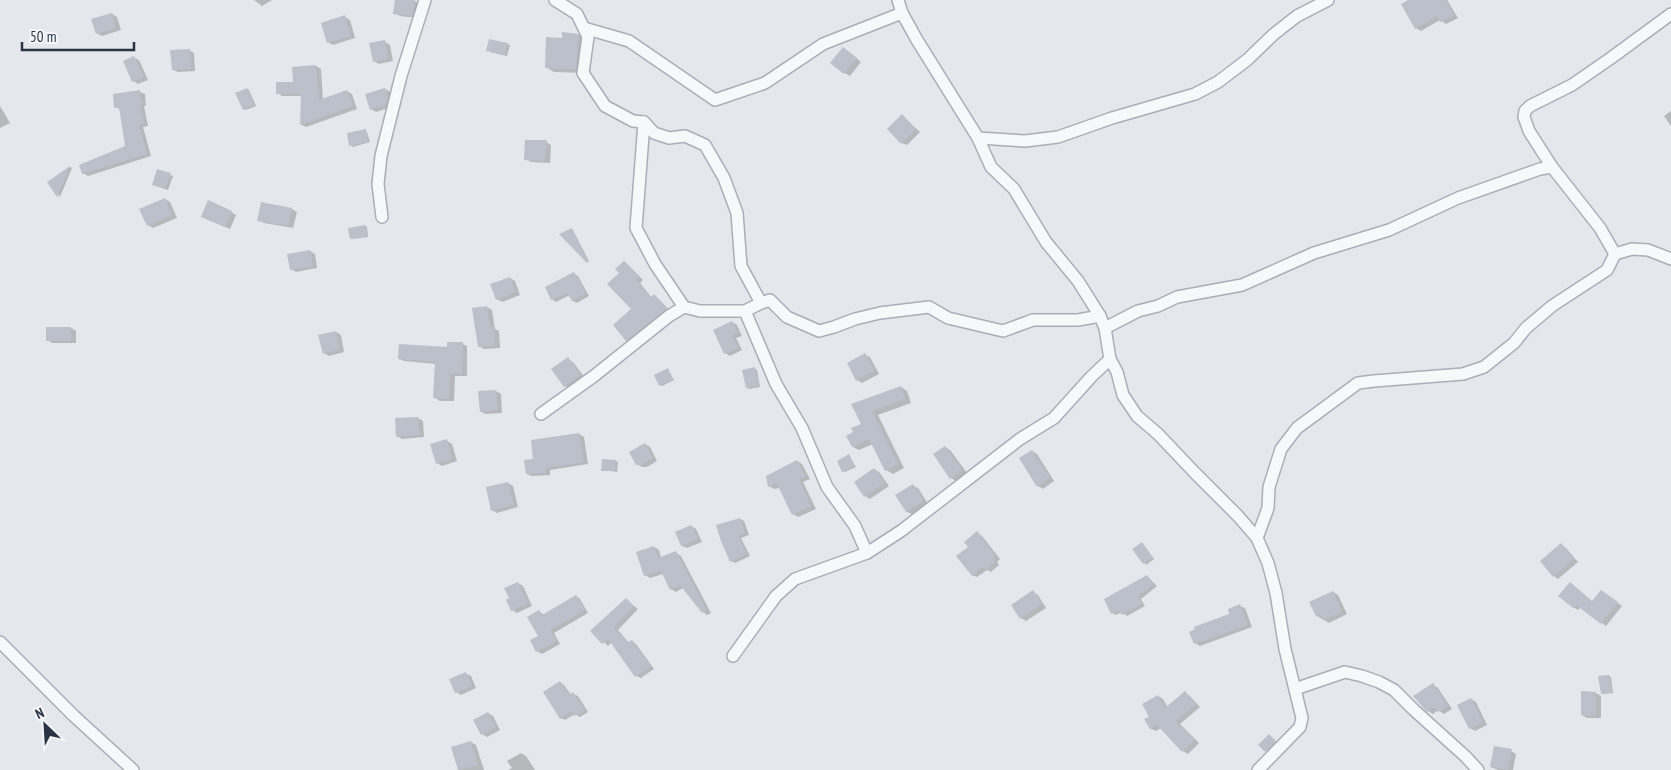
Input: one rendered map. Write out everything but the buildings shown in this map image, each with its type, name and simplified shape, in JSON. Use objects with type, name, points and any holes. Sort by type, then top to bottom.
[{"type":"street","points":[[382,217],[378,184],[381,156],[409,49],[425,0]]},
{"type":"street","points":[[555,0],[577,14],[584,28],[588,37],[583,73],[605,106],[632,121],[644,122],[654,133],[669,138],[685,136],[705,145],[724,178],[737,213],[741,266],[761,302]]},
{"type":"street","points":[[898,0],[902,13],[916,40],[978,138],[991,167],[1014,190],[1046,242],[1078,281],[1100,316],[1105,328],[1110,359],[1117,372],[1123,395],[1137,416],[1158,434],[1257,538],[1268,563],[1276,593],[1285,649],[1302,718],[1300,727],[1258,770]]},
{"type":"street","points":[[978,138],[1025,140],[1058,138],[1112,118],[1195,94],[1218,82],[1247,60],[1274,34],[1297,16],[1328,0]]},
{"type":"street","points":[[584,28],[629,41],[715,100],[765,82],[823,44],[902,13]]},
{"type":"street","points":[[1615,254],[1600,228],[1552,167],[1529,131],[1524,117],[1525,111],[1530,106],[1572,85],[1671,14]]},
{"type":"street","points":[[644,122],[636,228],[655,264],[684,307],[700,311],[745,311],[761,302],[770,300],[787,317],[818,331],[880,313],[929,307],[948,318],[1003,331],[1033,320],[1078,320],[1100,316]]},
{"type":"street","points":[[1105,328],[1138,311],[1158,306],[1177,297],[1242,286],[1314,253],[1389,230],[1458,198],[1540,169],[1552,167]]},
{"type":"street","points":[[1257,538],[1268,508],[1269,487],[1282,450],[1297,428],[1358,383],[1374,380],[1463,374],[1484,367],[1514,344],[1526,328],[1552,306],[1607,270],[1615,254],[1632,249],[1648,250],[1671,259]]},
{"type":"street","points":[[541,414],[594,376],[669,316],[684,307]]},
{"type":"street","points":[[745,311],[776,384],[802,428],[827,487],[855,526],[867,553]]},
{"type":"street","points":[[733,656],[776,596],[795,579],[867,553],[901,531],[1020,439],[1054,418],[1090,377],[1110,359]]},
{"type":"street","points":[[0,642],[74,716],[133,770]]},
{"type":"street","points":[[1295,689],[1345,672],[1379,682],[1394,690],[1466,756],[1478,770]]}]
